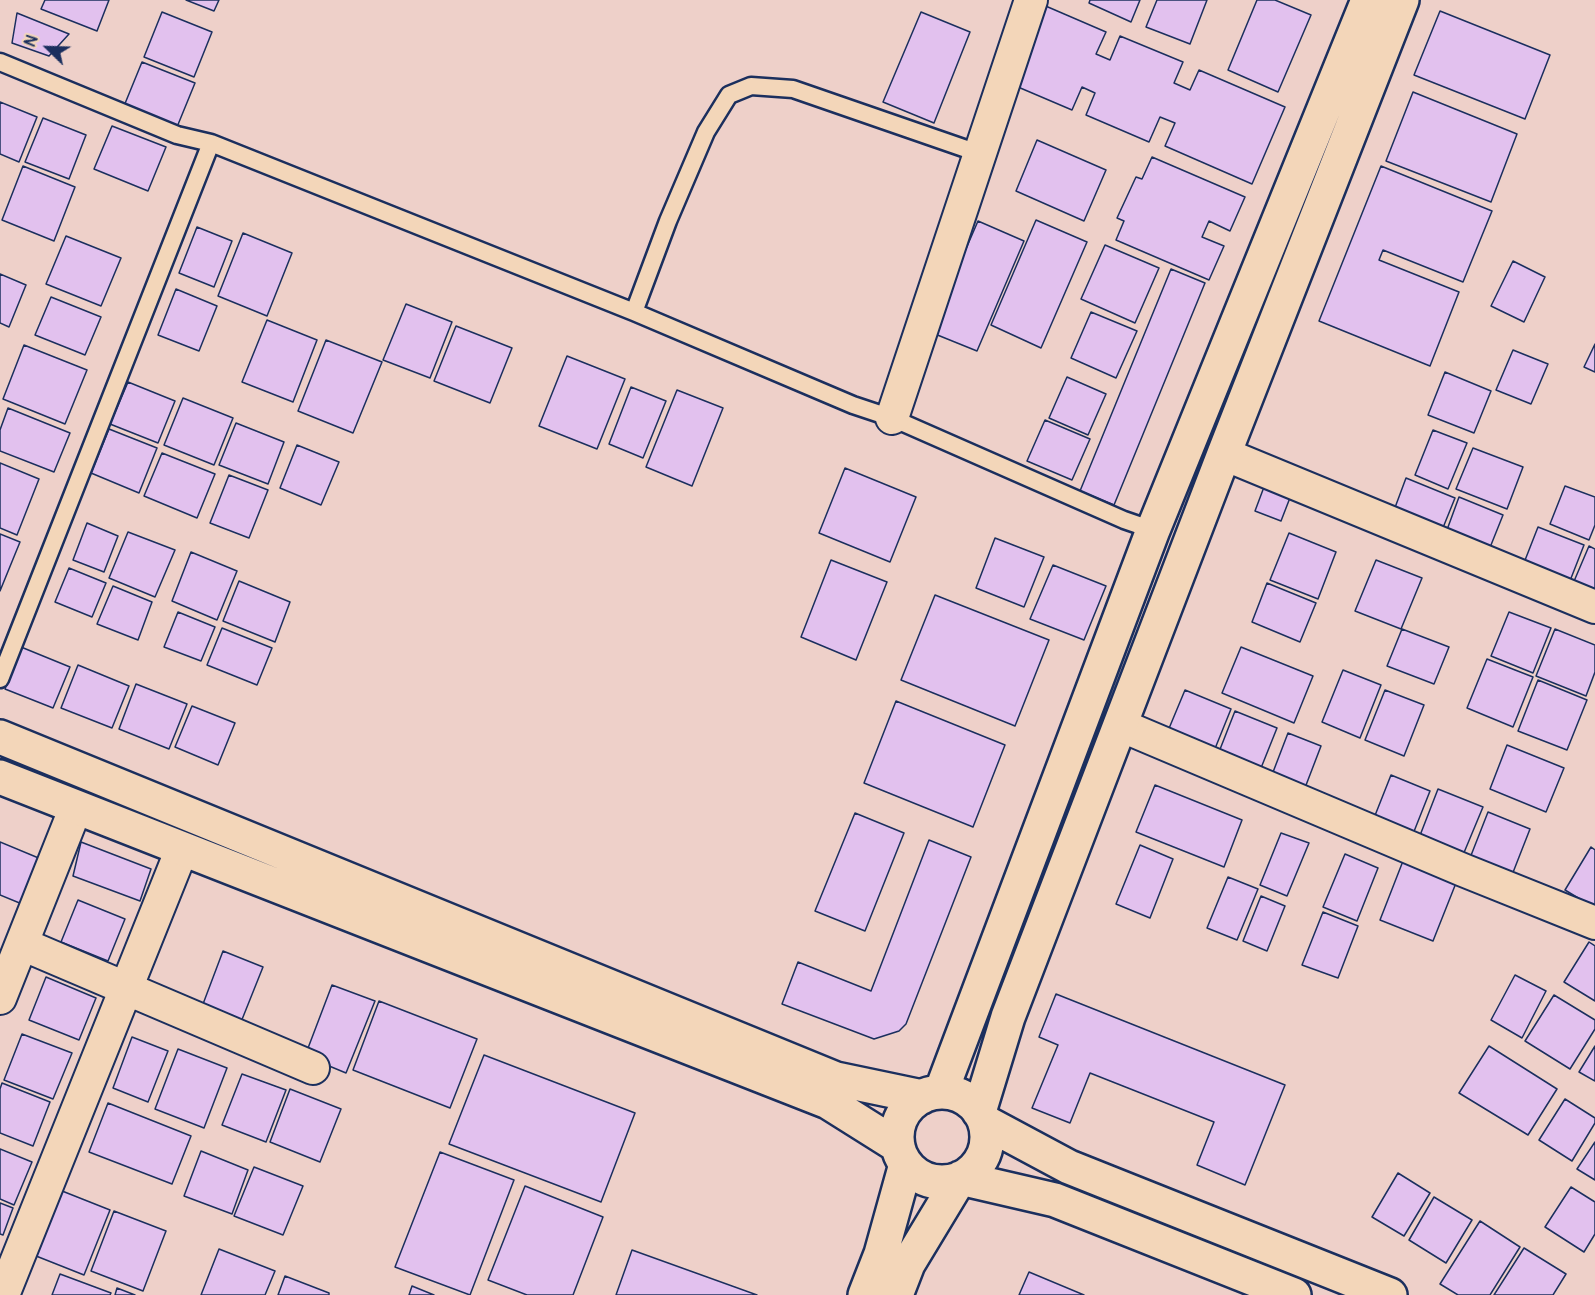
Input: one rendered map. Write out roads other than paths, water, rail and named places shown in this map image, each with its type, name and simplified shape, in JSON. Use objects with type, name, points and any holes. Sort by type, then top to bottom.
[{"type":"street","points":[[892,418],[978,153],[1031,0]]},
{"type":"street","points":[[865,1295],[881,1254],[902,1155],[897,1131],[902,1116],[909,1106],[931,1095],[1153,530],[1368,0]]},
{"type":"street","points":[[0,777],[828,1102],[902,1155],[918,1175],[929,1181],[945,1182],[960,1178],[974,1169],[983,1156],[987,1138],[982,1117],[1008,1017],[1401,0]]},
{"type":"street","points":[[1224,454],[1595,608]]},
{"type":"street","points":[[1120,725],[1463,870],[1595,923]]},
{"type":"street","points":[[0,737],[836,1079],[931,1095],[957,1095],[982,1117],[1069,1167],[1390,1295]]},
{"type":"street","points":[[0,998],[76,807]]},
{"type":"street","points":[[3,1295],[9,1256],[125,988],[182,849]]},
{"type":"street","points":[[22,944],[313,1068]]},
{"type":"street","points":[[896,1295],[908,1264],[960,1178]]},
{"type":"street","points":[[960,1178],[1055,1200],[1294,1295]]},
{"type":"lane","points":[[0,62],[177,135],[211,143],[633,312],[853,405],[892,418],[1124,520],[1153,530]]},
{"type":"lane","points":[[633,312],[706,132],[729,95],[751,86],[793,89],[978,153]]},
{"type":"lane","points":[[0,679],[211,143]]}]
